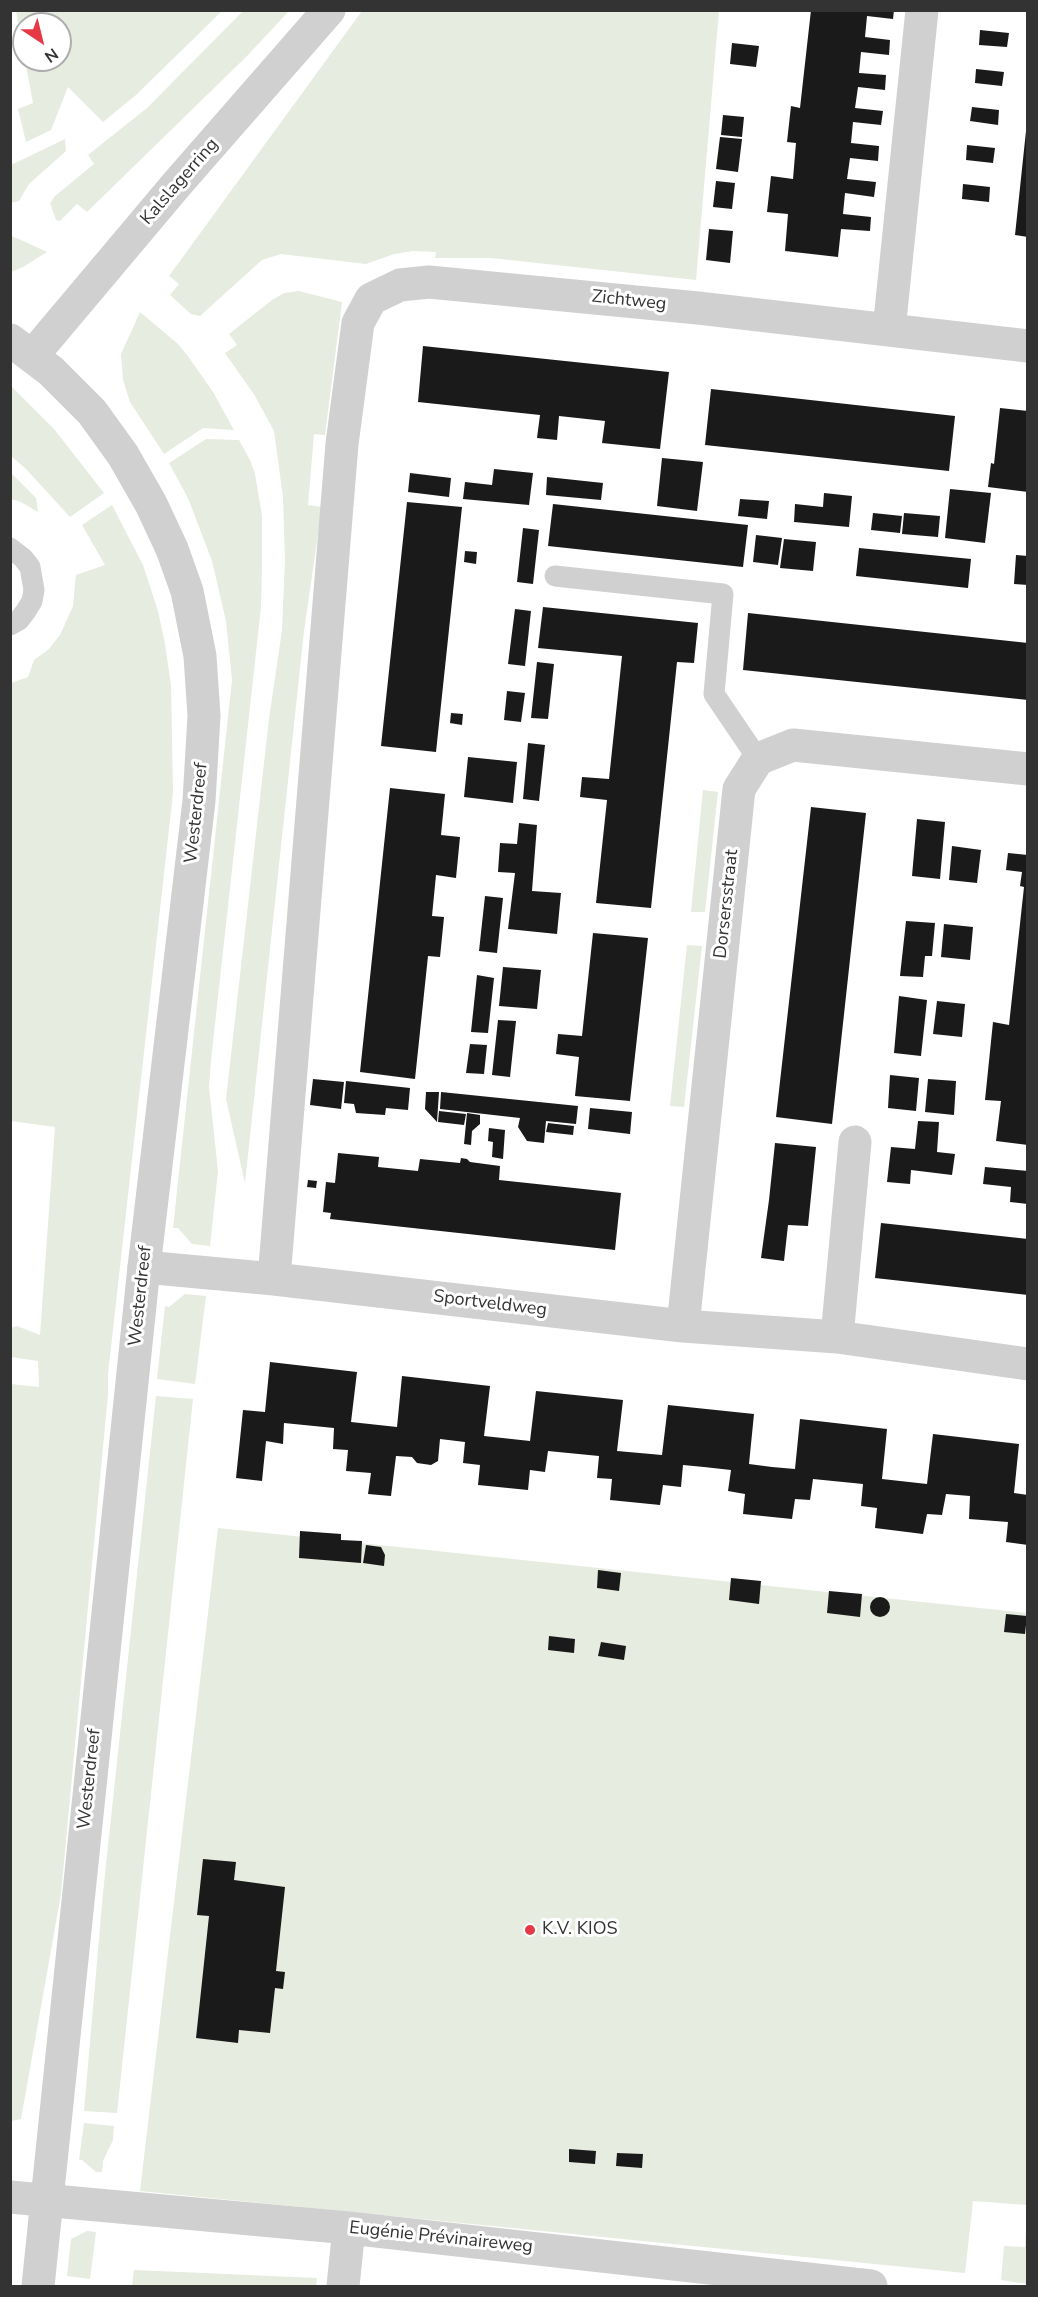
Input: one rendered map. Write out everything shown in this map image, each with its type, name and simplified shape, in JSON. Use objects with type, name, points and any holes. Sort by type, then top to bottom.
[{"type":"street","name":"Kalslagerring","points":[[22,347],[176,185],[329,10]]},
{"type":"street","points":[[889,330],[922,10]]},
{"type":"street","name":"Zichtweg","points":[[273,1279],[342,444],[358,323],[371,299],[400,285],[429,282],[698,308],[1028,346]]},
{"type":"street","name":"Westerdreef","points":[[22,347],[73,391],[107,431],[137,478],[159,521],[180,569],[194,619],[200,656],[204,732],[199,801],[144,1267],[38,2286]]},
{"type":"street","points":[[758,759],[794,745],[1028,769]]},
{"type":"street","name":"Dorsersstraat","points":[[682,1326],[740,789],[758,759]]},
{"type":"street","points":[[837,1337],[855,1142]]},
{"type":"street","name":"Sportveldweg","points":[[144,1267],[273,1279],[682,1326],[837,1337],[1028,1364]]},
{"type":"street","name":"Eugénie Prévinaireweg","points":[[10,2197],[349,2228],[871,2286]]},
{"type":"street","points":[[343,2286],[349,2228]]},
{"type":"lane","points":[[10,548],[30,567],[34,590],[32,601],[26,611],[19,620],[10,625]]},
{"type":"lane","points":[[555,576],[723,594],[714,694],[758,759]]},
{"type":"shaded area","points":[[16,10],[222,11],[136,95],[103,122],[68,87],[51,130],[26,142],[18,109],[33,103],[27,72],[72,72],[72,12],[16,12]]},
{"type":"shaded area","points":[[244,10],[289,11],[248,55],[87,212],[77,204],[60,221],[56,220],[50,203],[55,196],[94,164],[88,155],[147,108]]},
{"type":"shaded area","points":[[362,11],[719,11],[696,280],[491,258],[435,258],[436,252],[413,251],[394,254],[366,264],[281,254],[262,260],[200,316],[191,314],[170,295],[179,284],[169,276]]},
{"type":"shaded area","points":[[65,139],[66,151],[29,184],[19,201],[11,203],[11,165]]},
{"type":"shaded area","points":[[11,236],[47,252],[11,272]]},
{"type":"shaded area","points":[[299,291],[342,302],[325,435],[314,434],[308,505],[322,507],[304,631],[245,1183],[226,1099],[269,719],[282,630],[285,560],[283,497],[274,431],[255,396],[225,353],[237,345],[229,334],[272,300],[284,293]]},
{"type":"shaded area","points":[[140,312],[178,344],[187,355],[213,392],[234,430],[203,428],[164,454],[130,402],[123,380],[121,354]]},
{"type":"shaded area","points":[[10,385],[54,429],[104,493],[70,517],[11,456]]},
{"type":"shaded area","points":[[206,439],[239,440],[255,474],[262,516],[261,607],[209,1087],[218,1171],[210,1246],[192,1244],[178,1228],[173,1228],[232,680],[226,621],[212,561],[188,498],[169,463]]},
{"type":"shaded area","points":[[10,472],[36,498],[38,512],[11,499]]},
{"type":"shaded area","points":[[112,505],[143,565],[158,611],[165,644],[171,685],[173,793],[108,1374],[108,1394],[61,1894],[21,2119],[11,2121],[11,1384],[39,1387],[38,1361],[11,1357],[10,1328],[17,1326],[40,1335],[55,1127],[11,1121],[11,683],[28,677],[34,660],[49,649],[60,635],[73,606],[76,575],[105,565],[82,525]]},
{"type":"shaded area","points":[[703,790],[718,792],[705,912],[691,912]]},
{"type":"shaded area","points":[[687,945],[702,946],[684,1107],[670,1106]]},
{"type":"shaded area","points":[[185,1294],[206,1296],[195,1384],[157,1379],[165,1306],[169,1307]]},
{"type":"shaded area","points":[[156,1396],[193,1399],[117,2113],[84,2111],[103,1893]]},
{"type":"shaded area","name":"K.V. KIOS","points":[[218,1528],[1027,1613],[1027,2205],[973,2201],[965,2273],[140,2191]]},
{"type":"shaded area","points":[[84,2123],[114,2126],[113,2140],[103,2161],[102,2172],[96,2172],[79,2160]]},
{"type":"shaded area","points":[[1027,2212],[1027,2284],[1001,2280],[1004,2246],[1025,2247]]},
{"type":"shaded area","points":[[87,2231],[96,2232],[90,2279],[67,2276],[71,2239]]},
{"type":"shaded area","points":[[134,2270],[317,2278],[316,2286],[132,2286]]},
{"type":"building","points":[[811,10],[894,10],[893,19],[867,16],[865,37],[890,40],[889,55],[861,52],[859,73],[886,75],[885,90],[858,87],[855,108],[883,111],[881,125],[853,122],[851,143],[879,146],[878,161],[850,158],[847,179],[876,182],[874,197],[845,193],[843,214],[871,217],[870,231],[841,229],[838,257],[785,251],[788,214],[767,212],[771,176],[793,179],[796,143],[787,142],[791,106],[800,108]]},
{"type":"building","points":[[980,30],[1009,33],[1007,47],[979,45]]},
{"type":"building","points":[[732,43],[759,46],[756,67],[730,64]]},
{"type":"building","points":[[976,69],[1004,72],[1002,86],[975,83]]},
{"type":"building","points":[[972,107],[999,110],[998,125],[970,121]]},
{"type":"building","points":[[723,115],[744,117],[742,137],[721,135]]},
{"type":"building","points":[[1026,131],[1028,131],[1028,237],[1015,235]]},
{"type":"building","points":[[720,137],[742,139],[738,172],[716,169]]},
{"type":"building","points":[[967,145],[995,148],[993,163],[966,160]]},
{"type":"building","points":[[716,181],[735,183],[732,209],[713,207]]},
{"type":"building","points":[[963,184],[990,187],[989,202],[962,199]]},
{"type":"building","points":[[709,229],[733,231],[730,263],[706,260]]},
{"type":"building","points":[[423,346],[669,372],[660,449],[602,443],[605,421],[559,416],[557,440],[537,438],[540,415],[418,402]]},
{"type":"building","points":[[711,389],[955,416],[949,471],[705,445]]},
{"type":"building","points":[[1000,408],[1028,411],[1028,492],[988,487],[991,463],[994,464]]},
{"type":"building","points":[[662,458],[703,462],[697,511],[657,506]]},
{"type":"building","points":[[494,469],[533,473],[529,505],[463,499],[465,482],[492,485]]},
{"type":"building","points":[[410,473],[451,478],[449,497],[408,492]]},
{"type":"building","points":[[547,477],[603,483],[601,500],[546,495]]},
{"type":"building","points":[[950,489],[991,493],[985,543],[945,538]]},
{"type":"building","points":[[824,493],[852,496],[849,527],[794,522],[795,504],[823,507]]},
{"type":"building","points":[[740,499],[769,501],[767,519],[738,516]]},
{"type":"building","points":[[407,502],[462,507],[436,752],[381,746]]},
{"type":"building","points":[[553,504],[748,525],[743,567],[548,546]]},
{"type":"building","points":[[873,513],[902,516],[900,533],[871,530]]},
{"type":"building","points":[[904,513],[940,516],[938,537],[902,534]]},
{"type":"building","points":[[523,528],[539,530],[533,584],[517,582]]},
{"type":"building","points":[[756,535],[782,538],[778,565],[753,562]]},
{"type":"building","points":[[784,539],[816,542],[813,571],[780,568]]},
{"type":"building","points":[[859,548],[971,559],[968,588],[856,576]]},
{"type":"building","points":[[465,551],[477,552],[476,564],[464,562]]},
{"type":"building","points":[[1016,555],[1028,556],[1028,585],[1014,584]]},
{"type":"building","points":[[543,607],[698,623],[694,663],[677,662],[651,908],[596,903],[607,800],[580,797],[582,777],[609,779],[622,656],[538,648]]},
{"type":"building","points":[[515,609],[531,611],[525,666],[508,664]]},
{"type":"building","points":[[748,613],[1028,643],[1028,700],[743,670]]},
{"type":"building","points":[[537,662],[554,664],[548,719],[531,718]]},
{"type":"building","points":[[507,691],[525,693],[521,722],[504,720]]},
{"type":"building","points":[[451,713],[463,714],[462,725],[450,723]]},
{"type":"building","points":[[528,743],[545,745],[539,801],[523,799]]},
{"type":"building","points":[[468,757],[517,762],[513,803],[464,797]]},
{"type":"building","points":[[390,788],[445,794],[441,835],[460,837],[456,878],[436,875],[432,916],[444,917],[440,957],[428,956],[415,1079],[360,1072]]},
{"type":"building","points":[[811,807],[866,813],[832,1124],[776,1117]]},
{"type":"building","points":[[917,819],[945,822],[940,879],[912,876]]},
{"type":"building","points":[[519,823],[537,825],[532,891],[561,893],[557,934],[508,929],[515,873],[498,872],[500,843],[517,844]]},
{"type":"building","points":[[952,846],[981,850],[977,883],[949,880]]},
{"type":"building","points":[[1008,853],[1028,855],[1028,1145],[996,1141],[1001,1101],[985,1100],[993,1022],[1009,1025],[1024,887],[1020,886],[1022,872],[1006,870]]},
{"type":"building","points":[[485,896],[503,898],[497,953],[479,951]]},
{"type":"building","points":[[906,921],[935,923],[932,956],[925,956],[923,977],[900,976]]},
{"type":"building","points":[[944,924],[973,927],[970,960],[941,957]]},
{"type":"building","points":[[593,933],[648,938],[630,1101],[575,1096],[579,1057],[556,1054],[558,1034],[582,1036]]},
{"type":"building","points":[[503,967],[541,970],[537,1009],[499,1006]]},
{"type":"building","points":[[477,975],[494,978],[488,1033],[471,1032]]},
{"type":"building","points":[[899,996],[927,1000],[921,1056],[894,1053]]},
{"type":"building","points":[[937,1001],[965,1004],[962,1037],[933,1034]]},
{"type":"building","points":[[498,1020],[516,1021],[510,1077],[492,1075]]},
{"type":"building","points":[[470,1044],[487,1045],[484,1074],[466,1073]]},
{"type":"building","points":[[890,1075],[919,1078],[916,1111],[888,1108]]},
{"type":"building","points":[[313,1079],[344,1082],[341,1109],[310,1105]]},
{"type":"building","points":[[928,1079],[956,1081],[954,1115],[925,1112]]},
{"type":"building","points":[[346,1081],[410,1088],[408,1110],[386,1108],[385,1115],[356,1113],[354,1104],[344,1103]]},
{"type":"building","points":[[426,1092],[439,1092],[437,1122],[425,1109]]},
{"type":"building","points":[[441,1092],[578,1106],[576,1124],[546,1121],[544,1143],[527,1141],[518,1127],[520,1118],[440,1109]]},
{"type":"building","points":[[590,1108],[632,1112],[630,1134],[588,1129]]},
{"type":"building","points":[[439,1111],[466,1114],[464,1125],[438,1122]]},
{"type":"building","points":[[467,1113],[480,1115],[480,1124],[472,1131],[471,1145],[464,1144]]},
{"type":"building","points":[[918,1121],[939,1122],[937,1152],[955,1154],[952,1175],[911,1170],[910,1184],[887,1182],[891,1147],[915,1149]]},
{"type":"building","points":[[548,1123],[574,1126],[573,1135],[546,1132]]},
{"type":"building","points":[[489,1128],[505,1130],[503,1159],[492,1157],[493,1142],[488,1141]]},
{"type":"building","points":[[775,1143],[816,1147],[808,1226],[788,1225],[784,1261],[761,1258]]},
{"type":"building","points":[[338,1153],[379,1157],[378,1167],[418,1171],[420,1159],[460,1163],[461,1158],[470,1162],[500,1166],[499,1180],[621,1193],[615,1250],[330,1219],[331,1213],[323,1212],[326,1182],[335,1183]]},
{"type":"building","points":[[985,1167],[1028,1171],[1028,1204],[1010,1202],[1011,1187],[983,1184]]},
{"type":"building","points":[[308,1180],[317,1181],[316,1188],[307,1187]]},
{"type":"building","points":[[881,1223],[1028,1239],[1028,1295],[875,1278]]},
{"type":"building","points":[[270,1362],[357,1372],[351,1422],[397,1427],[402,1376],[490,1386],[484,1436],[530,1441],[536,1391],[623,1400],[617,1451],[662,1455],[668,1405],[754,1414],[749,1464],[772,1467],[795,1469],[800,1419],[887,1429],[882,1479],[927,1484],[933,1434],[1019,1444],[1014,1493],[1028,1495],[1028,1545],[1006,1542],[1008,1522],[969,1519],[970,1496],[946,1494],[942,1515],[927,1514],[923,1534],[875,1528],[877,1508],[861,1506],[863,1484],[813,1479],[810,1500],[795,1499],[792,1519],[743,1514],[745,1494],[728,1491],[731,1470],[704,1467],[683,1465],[681,1487],[663,1485],[660,1505],[610,1500],[612,1479],[597,1478],[599,1456],[548,1451],[545,1472],[530,1470],[528,1490],[478,1485],[480,1465],[463,1463],[465,1442],[440,1439],[438,1461],[431,1465],[417,1463],[412,1457],[396,1456],[391,1496],[368,1494],[371,1473],[346,1471],[348,1450],[333,1449],[334,1428],[284,1423],[283,1444],[266,1441],[262,1481],[236,1478],[243,1410],[265,1412]]},
{"type":"building","points":[[300,1531],[341,1534],[341,1540],[362,1541],[361,1563],[299,1558]]},
{"type":"building","points":[[366,1545],[381,1547],[385,1555],[384,1566],[363,1563]]},
{"type":"building","points":[[598,1570],[621,1573],[619,1591],[597,1588]]},
{"type":"building","points":[[731,1578],[761,1581],[759,1604],[729,1600]]},
{"type":"building","points":[[829,1591],[862,1594],[860,1617],[827,1613]]},
{"type":"building","points":[[876,1597],[884,1597],[890,1603],[890,1611],[884,1617],[876,1617],[870,1611],[870,1603]]},
{"type":"building","points":[[1006,1614],[1027,1616],[1025,1634],[1004,1632]]},
{"type":"building","points":[[549,1636],[575,1639],[574,1653],[548,1650]]},
{"type":"building","points":[[601,1642],[626,1646],[624,1660],[598,1656]]},
{"type":"building","points":[[203,1859],[236,1862],[234,1880],[285,1887],[276,1971],[285,1972],[283,1989],[275,1988],[270,2033],[239,2030],[238,2043],[196,2038],[209,1916],[197,1915]]},
{"type":"building","points":[[569,2149],[596,2151],[595,2164],[569,2162]]},
{"type":"building","points":[[617,2153],[643,2154],[642,2168],[616,2166]]},
{"type":"place","name":"K.V. KIOS","points":[[530,1930]]}]
